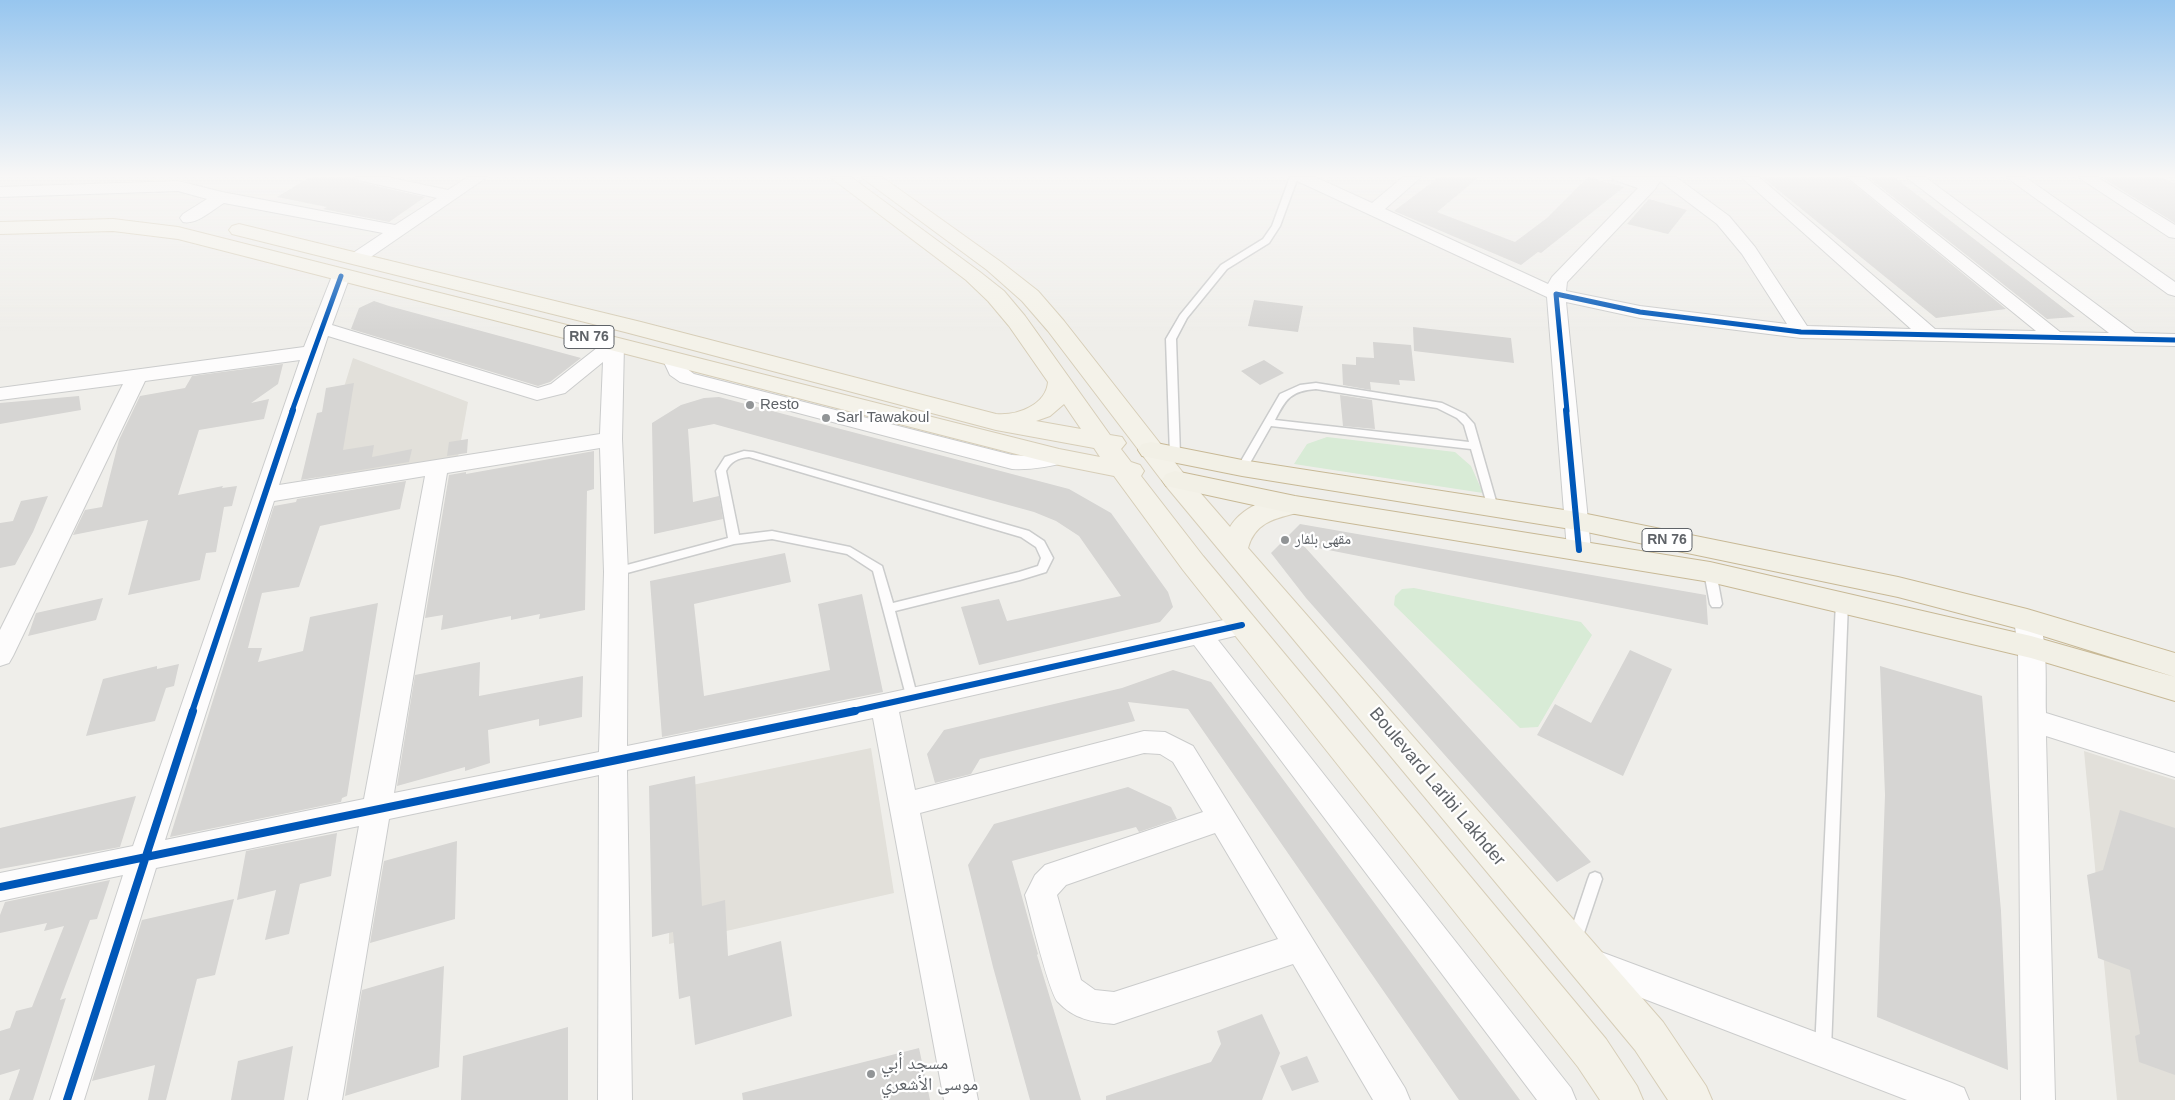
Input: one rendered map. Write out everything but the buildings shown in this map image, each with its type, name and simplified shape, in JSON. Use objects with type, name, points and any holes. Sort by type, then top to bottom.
[{"type":"highway","name":"RN 76","points":[[1167,461],[1242,468],[1577,521],[1898,587],[2175,689]]},
{"type":"highway","name":"RN 76","points":[[1167,461],[1295,505],[1710,572],[1842,602],[2029,634],[2175,665]]},
{"type":"highway","points":[[1493,508],[1496,537]]},
{"type":"main road","name":"RN 76","points":[[149,228],[344,270],[996,422],[1102,442],[1167,461]]},
{"type":"main road","name":"RN 76","points":[[220,228],[344,270]]},
{"type":"main road","points":[[908,228],[973,276],[996,296],[1017,321],[1102,442],[1242,625],[1592,1053],[1623,1100]]},
{"type":"main road","name":"Boulevard Laribi Lakhder","points":[[942,228],[994,266],[1030,296],[1056,326],[1167,461],[1234,550],[1649,1036],[1692,1100]]},
{"type":"main road","name":"RN 76","points":[[623,335],[673,360],[1059,457],[1122,469],[1167,461]]},
{"type":"main road","points":[[996,422],[1029,415],[1046,408],[1058,396],[1060,381]]},
{"type":"main road","points":[[1234,550],[1238,535],[1256,516],[1272,508],[1295,505]]},
{"type":"street","points":[[384,228],[398,231]]},
{"type":"street","points":[[67,1100],[144,858],[321,328],[344,270],[402,228]]},
{"type":"street","points":[[1414,228],[1556,294],[1640,312],[1801,332],[2175,340]]},
{"type":"street","points":[[1579,550],[1556,294],[1558,281],[1606,228]]},
{"type":"street","points":[[1730,228],[1749,251],[1801,332]]},
{"type":"street","points":[[1808,228],[1930,335]]},
{"type":"street","points":[[1919,228],[2055,337]]},
{"type":"street","points":[[1982,228],[2130,339]]},
{"type":"street","points":[[2087,228],[2175,290]]},
{"type":"street","points":[[321,328],[537,394],[558,389],[623,335]]},
{"type":"street","points":[[614,1100],[616,572],[611,439],[623,335]]},
{"type":"street","points":[[0,394],[312,352]]},
{"type":"street","points":[[0,656],[137,376]]},
{"type":"street","points":[[265,496],[611,439]]},
{"type":"street","points":[[325,1100],[437,469]]},
{"type":"street","points":[[0,887],[898,702],[1201,636],[1242,625]]},
{"type":"street","points":[[2029,634],[2038,1100]]},
{"type":"street","points":[[1201,636],[1559,1100]]},
{"type":"street","points":[[898,702],[902,805],[961,1100]]},
{"type":"street","points":[[2032,720],[2175,765]]},
{"type":"street","points":[[902,805],[1144,742],[1165,743],[1182,754],[1301,946],[1392,1100]]},
{"type":"street","points":[[1222,818],[1056,875],[1046,885],[1040,895],[1068,990],[1089,1006],[1114,1008],[1301,946]]},
{"type":"street","points":[[1579,954],[1822,1051],[1952,1100]]},
{"type":"lane","points":[[1167,461],[1171,339],[1183,317],[1224,267],[1266,241],[1274,228]]},
{"type":"lane","points":[[1242,468],[1283,396],[1303,387],[1316,386],[1439,405],[1450,409],[1469,424],[1493,508]]},
{"type":"lane","points":[[1268,422],[1475,446]]},
{"type":"lane","points":[[734,540],[720,471],[724,463],[734,456],[749,454],[1025,534],[1040,544],[1047,558],[1042,569],[1020,576],[889,608]]},
{"type":"lane","points":[[616,572],[734,540],[772,535],[850,551],[878,568],[889,608],[898,702]]},
{"type":"lane","points":[[1710,572],[1716,604]]},
{"type":"lane","points":[[1822,1051],[1842,602]]},
{"type":"lane","points":[[1579,954],[1595,879]]},
{"type":"shaded area","points":[[353,358],[468,402],[458,457],[316,478]]},
{"type":"shaded area","points":[[871,748],[894,893],[669,944],[668,790]]},
{"type":"shaded area","points":[[2084,751],[2175,780],[2175,1100],[2117,1100]]},
{"type":"green space","points":[[1327,437],[1455,452],[1471,466],[1483,493],[1294,464],[1307,444]]},
{"type":"green space","points":[[1414,588],[1581,622],[1592,635],[1538,727],[1520,728],[1394,605],[1395,596],[1402,589]]},
{"type":"cycle path","points":[[67,1100],[144,858],[312,352],[341,276]]},
{"type":"cycle path","points":[[1579,550],[1556,294],[1640,312],[1801,332],[2175,340]]},
{"type":"cycle path","points":[[0,887],[884,705],[1242,625]]},
{"type":"place","name":"Resto","points":[[750,405]]},
{"type":"place","name":"Sarl Tawakoul","points":[[826,418]]},
{"type":"place","name":"مقهى بلفار","points":[[1285,540]]},
{"type":"place","name":"مسجد أبي موسى الأشعري","points":[[871,1074]]}]
